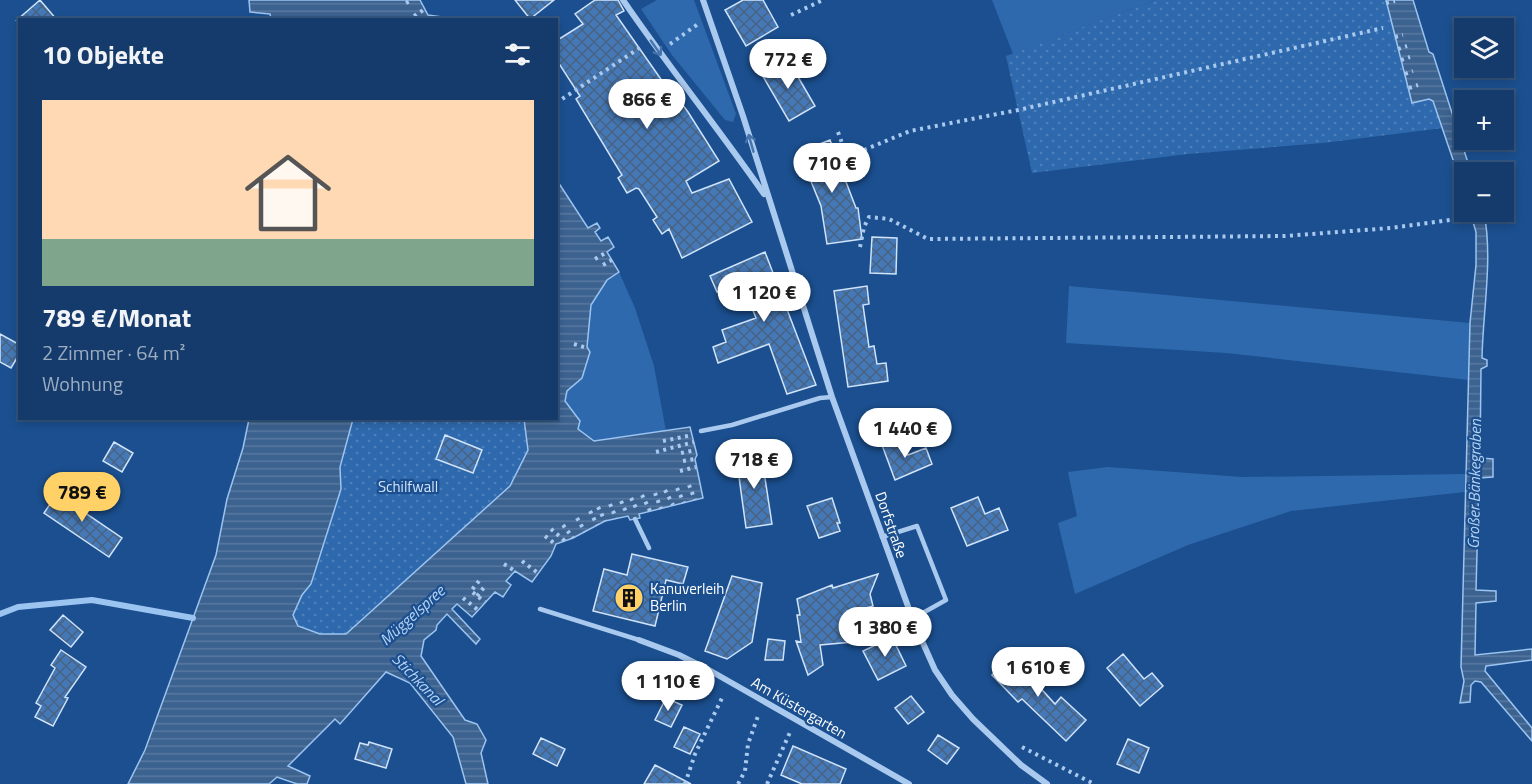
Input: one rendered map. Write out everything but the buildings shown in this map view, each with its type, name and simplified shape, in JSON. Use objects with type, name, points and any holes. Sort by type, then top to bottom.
[{"type":"street","name":"Dorfstraße","points":[[623,0],[768,199]]},
{"type":"street","name":"Dorfstraße","points":[[703,0],[743,116],[832,397],[912,619],[935,670],[952,695],[974,719],[1044,783]]},
{"type":"street","name":"Am Küstergarten","points":[[639,640],[680,655],[709,670],[909,784]]},
{"type":"lane","points":[[700,431],[732,425],[819,398],[832,397]]},
{"type":"lane","points":[[635,519],[649,548]]},
{"type":"lane","points":[[882,537],[917,526],[946,600],[912,619]]},
{"type":"lane","name":"Am Küstergarten","points":[[540,609],[639,640]]},
{"type":"path","points":[[406,3],[412,0]]},
{"type":"path","points":[[791,15],[823,0]]},
{"type":"path","points":[[1386,3],[1395,1]]},
{"type":"path","points":[[414,15],[425,9]]},
{"type":"path","points":[[659,52],[710,16]]},
{"type":"path","points":[[838,132],[847,157],[910,131],[1018,110],[1383,28]]},
{"type":"path","points":[[1395,37],[1403,35]]},
{"type":"path","points":[[558,102],[646,43]]},
{"type":"path","points":[[1398,49],[1407,46]]},
{"type":"path","points":[[1401,60],[1410,57]]},
{"type":"path","points":[[1405,74],[1413,71]]},
{"type":"path","points":[[1409,88],[1418,85]]},
{"type":"path","points":[[860,247],[864,227],[869,218],[890,219],[928,239],[1285,236],[1391,228],[1454,219]]},
{"type":"path","points":[[595,259],[607,252]]},
{"type":"path","points":[[603,265],[612,260]]},
{"type":"path","points":[[574,344],[587,348]]},
{"type":"path","points":[[663,441],[692,435]]},
{"type":"path","points":[[656,452],[694,442]]},
{"type":"path","points":[[681,453],[696,450]]},
{"type":"path","points":[[683,461],[695,459]]},
{"type":"path","points":[[680,471],[696,467]]},
{"type":"path","points":[[689,485],[695,500]]},
{"type":"path","points":[[677,488],[684,503]]},
{"type":"path","points":[[665,490],[673,505]]},
{"type":"path","points":[[655,493],[661,508]]},
{"type":"path","points":[[642,495],[650,511]]},
{"type":"path","points":[[621,501],[628,516]]},
{"type":"path","points":[[610,504],[616,518]]},
{"type":"path","points":[[598,507],[605,521]]},
{"type":"path","points":[[590,511],[597,525]]},
{"type":"path","points":[[577,518],[585,531]]},
{"type":"path","points":[[563,525],[573,538]]},
{"type":"path","points":[[551,529],[565,542]]},
{"type":"path","points":[[545,537],[555,544]]},
{"type":"path","points":[[522,561],[538,573]]},
{"type":"path","points":[[504,564],[515,571]]},
{"type":"path","points":[[479,581],[471,591],[485,602]]},
{"type":"path","points":[[477,596],[486,585]]},
{"type":"path","points":[[463,598],[478,610]]},
{"type":"path","points":[[685,784],[695,754],[723,696]]},
{"type":"path","points":[[738,784],[745,771],[748,744],[758,716]]},
{"type":"path","points":[[767,784],[789,733]]},
{"type":"path","points":[[1014,740],[1022,747],[1094,784]]},
{"type":"green space","points":[[657,0],[694,0],[736,114],[733,122],[725,120],[672,55],[641,9]]},
{"type":"green space","points":[[992,0],[1155,0],[1013,54]]},
{"type":"green space","points":[[1155,0],[1386,0],[1412,103],[1429,99],[1433,101],[1443,128],[1323,143],[1188,154],[1032,173],[1006,56]]},
{"type":"green space","points":[[619,272],[635,308],[654,366],[666,431],[594,441],[577,429],[565,401],[567,391],[582,378],[590,352],[587,348],[591,305],[607,280]]},
{"type":"green space","points":[[1069,286],[1470,323],[1469,380],[1226,353],[1066,343]]},
{"type":"green space","name":"Schilfwall","points":[[353,420],[524,420],[528,450],[510,486],[346,635],[320,634],[298,626],[293,615],[302,595],[311,584],[341,489],[340,467]]},
{"type":"green space","points":[[1108,467],[1242,477],[1466,474],[1465,492],[1291,511],[1188,545],[1075,594],[1058,523],[1077,516],[1068,472]]},
{"type":"water","points":[[249,0],[420,0],[428,15],[442,18],[271,18],[270,14],[250,12]]},
{"type":"water","points":[[1386,0],[1413,0],[1454,119],[1454,150],[1464,150],[1468,162],[1454,163],[1433,101],[1429,99],[1412,103]]},
{"type":"water","points":[[560,185],[588,228],[597,223],[600,228],[595,232],[601,241],[608,237],[614,247],[607,252],[619,272],[607,280],[591,305],[587,347],[590,352],[582,378],[567,391],[565,401],[580,421],[578,429],[594,441],[690,427],[697,455],[695,459],[703,498],[639,514],[640,518],[630,520],[628,516],[605,521],[556,544],[551,556],[532,582],[515,571],[506,581],[511,585],[503,597],[495,592],[472,617],[457,604],[452,609],[480,639],[476,644],[447,614],[437,625],[436,630],[424,640],[421,656],[465,720],[477,724],[486,740],[481,753],[488,784],[466,784],[453,737],[410,683],[386,672],[340,724],[335,719],[288,766],[310,776],[307,784],[297,784],[277,777],[269,784],[128,784],[145,750],[216,555],[227,499],[243,448],[249,420],[353,420],[340,467],[341,489],[311,584],[302,595],[293,615],[298,626],[320,634],[346,634],[510,486],[528,450],[524,420],[558,420],[558,186]]},
{"type":"water","name":"Großer Bänkegraben","points":[[1473,222],[1486,222],[1488,266],[1482,358],[1487,360],[1487,366],[1481,369],[1480,458],[1493,459],[1493,477],[1479,478],[1476,590],[1496,591],[1496,601],[1476,603],[1475,655],[1532,649],[1532,660],[1486,666],[1485,671],[1532,728],[1532,741],[1481,682],[1475,681],[1471,685],[1470,702],[1460,703],[1464,681],[1461,667],[1470,323],[1476,265],[1476,232]]},
{"type":"waterway","points":[[0,614],[18,607],[92,600],[193,618]]},
{"type":"place","name":"Kanuverleih Berlin","points":[[629,598]]},
{"type":"water label","name":"Müggelspree","points":[[412,615]]},
{"type":"water label","name":"Stichkanal","points":[[418,679]]}]
